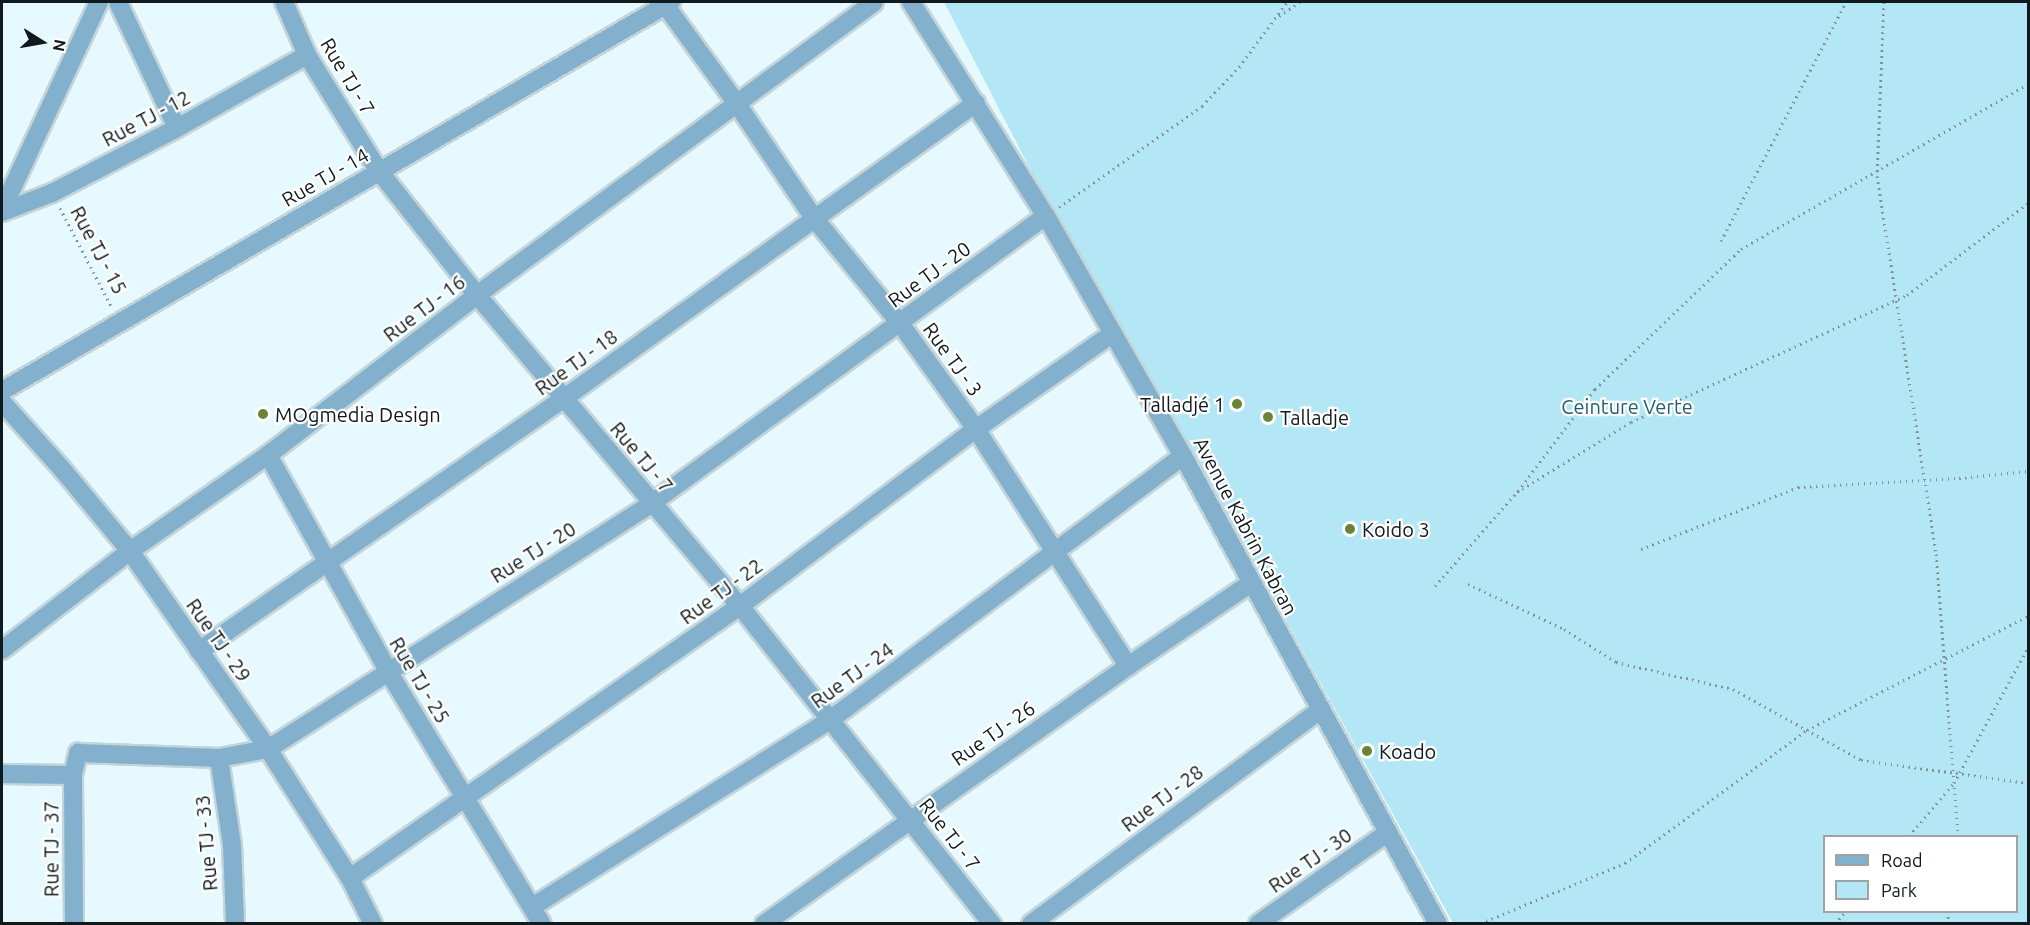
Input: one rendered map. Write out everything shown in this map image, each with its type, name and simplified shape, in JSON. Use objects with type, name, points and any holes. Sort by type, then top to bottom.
[{"type":"street","points":[[2,211],[99,2]]},
{"type":"street","points":[[118,2],[177,128]]},
{"type":"street","name":"Rue TJ - 7","points":[[286,2],[307,55],[379,171],[563,399],[740,606],[992,924]]},
{"type":"street","name":"Rue TJ - 16","points":[[2,650],[130,551],[268,455],[477,295],[874,2]]},
{"type":"street","name":"Avenue Kabrin Kabran","points":[[911,2],[1046,216],[1113,333],[1183,456],[1438,924]]},
{"type":"street","name":"Rue TJ - 3","points":[[667,3],[814,218],[900,323],[976,429],[1128,666]]},
{"type":"street","name":"Rue TJ - 14","points":[[2,391],[667,3]]},
{"type":"street","name":"Rue TJ - 12","points":[[2,211],[52,193],[177,128],[307,55]]},
{"type":"street","name":"Rue TJ - 18","points":[[199,651],[563,399],[975,103]]},
{"type":"street","name":"Rue TJ - 20","points":[[73,775],[78,753],[219,758],[268,749],[652,502],[1046,216]]},
{"type":"street","name":"Rue TJ - 22","points":[[350,878],[740,606],[976,429],[1113,333]]},
{"type":"street","name":"Rue TJ - 29","points":[[2,402],[62,469],[130,551],[268,749],[350,878],[373,924]]},
{"type":"street","name":"Rue TJ - 25","points":[[268,455],[388,671],[542,924]]},
{"type":"street","name":"Rue TJ - 24","points":[[532,907],[830,720],[1183,456]]},
{"type":"street","name":"Rue TJ - 26","points":[[764,924],[1128,666],[1251,583]]},
{"type":"street","name":"Rue TJ - 28","points":[[1031,924],[1320,710]]},
{"type":"street","name":"Rue TJ - 33","points":[[219,758],[232,845],[235,924]]},
{"type":"street","points":[[2,774],[73,775]]},
{"type":"street","name":"Rue TJ - 37","points":[[73,775],[74,924]]},
{"type":"street","name":"Rue TJ - 30","points":[[1258,924],[1387,833]]},
{"type":"path","points":[[1046,216],[1202,106],[1239,67],[1287,2]]},
{"type":"path","points":[[1276,18],[1300,2]]},
{"type":"path","points":[[1720,241],[1846,2]]},
{"type":"path","points":[[1884,2],[1877,171],[1936,554],[1958,835]]},
{"type":"path","points":[[1435,586],[1517,492],[1595,389],[1741,249],[2028,84]]},
{"type":"path","name":"Rue TJ - 15","points":[[52,193],[120,322]]},
{"type":"path","points":[[1517,492],[1631,422],[1908,296],[2028,203]]},
{"type":"path","points":[[1641,549],[1798,487],[2028,471]]},
{"type":"path","points":[[1468,584],[1564,629],[1616,662],[1733,689],[1861,760],[2028,783]]},
{"type":"path","points":[[1486,921],[1624,863],[1807,730],[2028,616]]},
{"type":"path","points":[[1911,835],[1954,783],[2028,647]]},
{"type":"green space","name":"Ceinture Verte","points":[[944,2],[2028,2],[2028,923],[1453,923],[1201,466],[1045,198]]},
{"type":"place","name":"Talladjé 1","points":[[1237,404]]},
{"type":"place","name":"MOgmedia Design","points":[[263,414]]},
{"type":"place","name":"Talladje","points":[[1268,417]]},
{"type":"place","name":"Koido 3","points":[[1350,529]]},
{"type":"place","name":"Koado","points":[[1367,751]]}]
